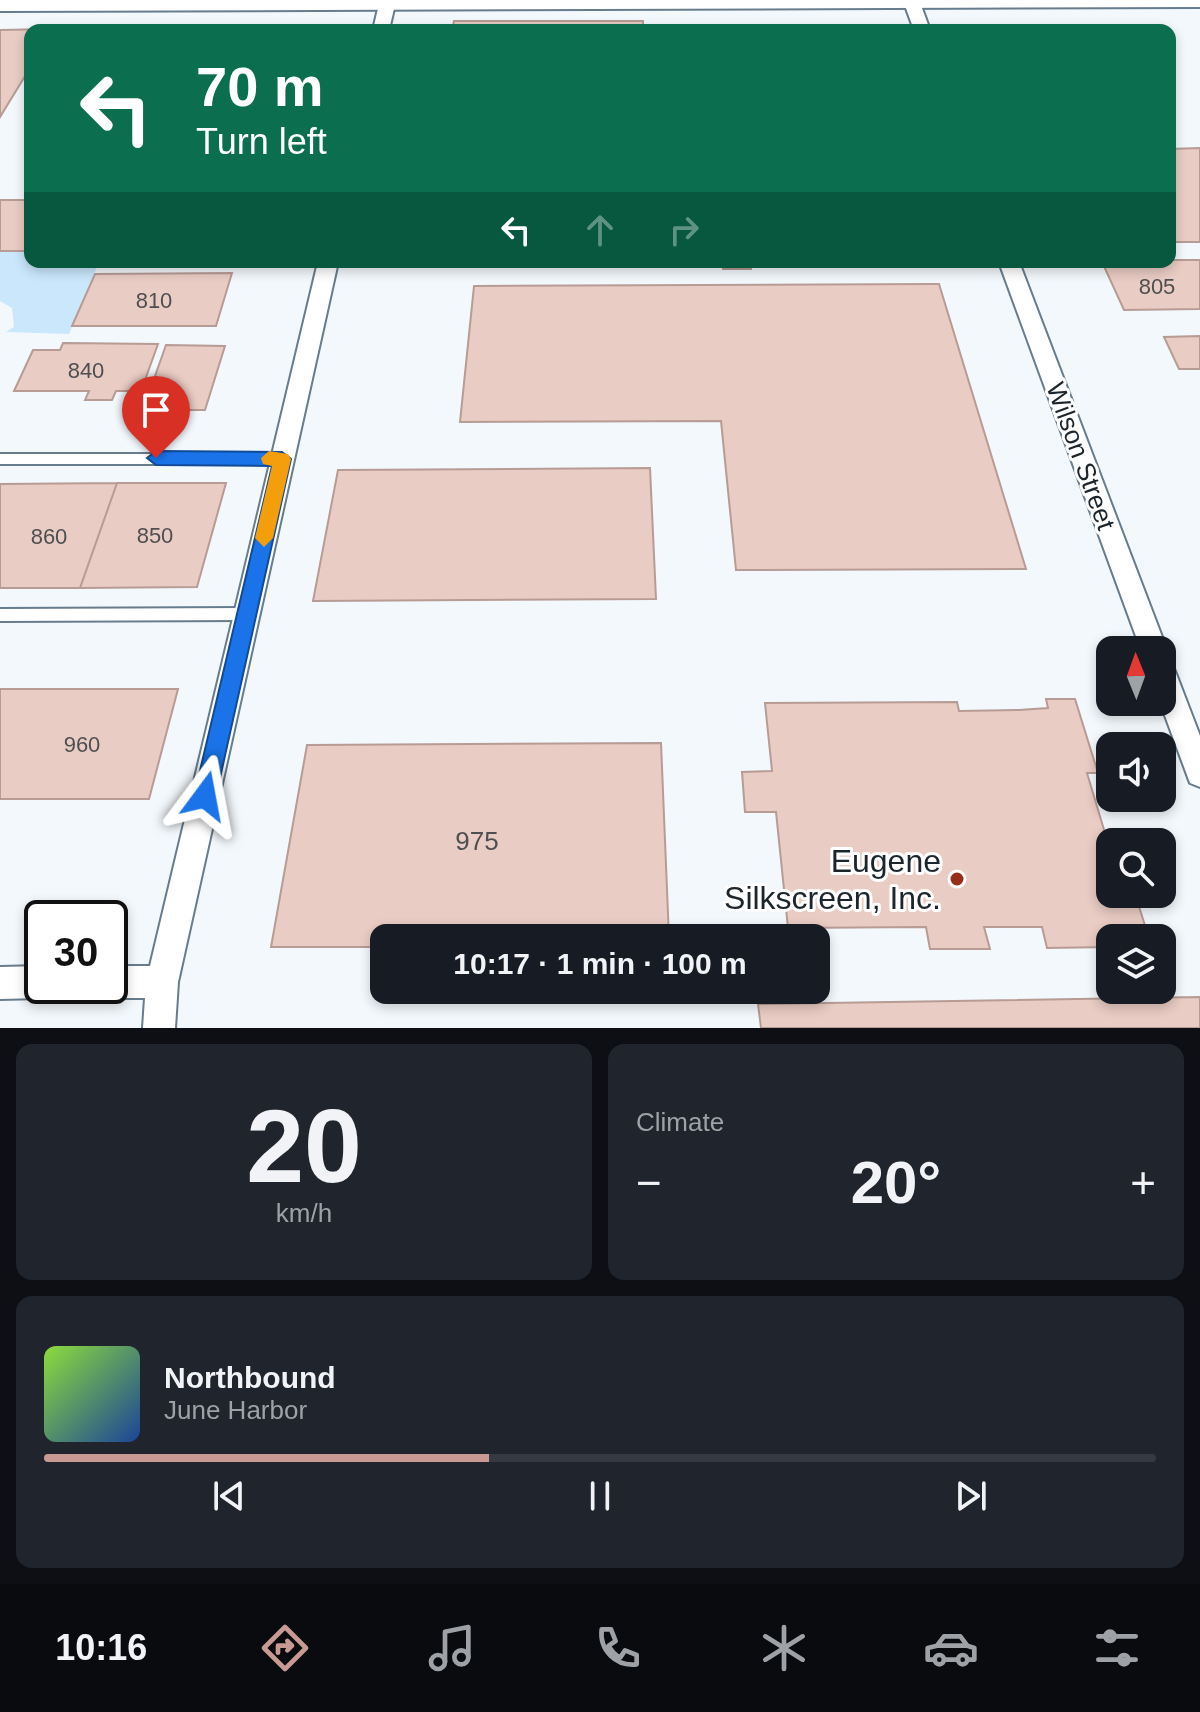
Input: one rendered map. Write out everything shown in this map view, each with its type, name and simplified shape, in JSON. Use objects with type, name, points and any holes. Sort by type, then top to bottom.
[{"type":"street","points":[[912,1],[920,24]]},
{"type":"street","points":[[0,5],[1200,1]]},
{"type":"street","points":[[382,24],[388,2]]},
{"type":"street","points":[[159,1028],[162,982],[327,268]]},
{"type":"street","name":"Wilson Street","points":[[1011,268],[1149,636]]},
{"type":"street","points":[[1176,709],[1200,773]]},
{"type":"street","points":[[0,983],[24,982]]},
{"type":"street","points":[[128,982],[162,982]]},
{"type":"lane","points":[[0,459],[282,459]]},
{"type":"lane","points":[[0,615],[246,614]]},
{"type":"shaded area","points":[[0,251],[24,251],[24,268],[96,268],[69,334],[6,332],[14,327],[12,308],[0,301]]},
{"type":"building","points":[[454,21],[643,21],[643,24],[453,24]]},
{"type":"building","points":[[0,30],[24,30],[24,78],[0,117]]},
{"type":"building","points":[[1200,148],[1200,242],[1176,242],[1176,149]]},
{"type":"building","points":[[0,200],[24,200],[24,251],[0,251]]},
{"type":"building","points":[[1176,260],[1200,260],[1200,309],[1124,310],[1105,268],[1176,268]]},
{"type":"building","points":[[232,273],[216,326],[72,326],[95,274]]},
{"type":"building","points":[[939,284],[1026,569],[736,570],[721,421],[460,422],[474,286]]},
{"type":"building","points":[[1200,336],[1200,369],[1179,369],[1164,337]]},
{"type":"building","points":[[63,343],[158,344],[141,391],[116,391],[112,400],[85,400],[89,391],[14,391],[33,350],[60,350]]},
{"type":"building","points":[[166,345],[225,346],[205,410],[143,410]]},
{"type":"building","points":[[650,468],[656,599],[313,601],[338,470]]},
{"type":"building","points":[[117,483],[226,483],[197,587],[80,588]]},
{"type":"building","points":[[117,483],[80,588],[0,588],[0,484]]},
{"type":"building","points":[[0,689],[178,689],[149,799],[0,799]]},
{"type":"building","points":[[1046,699],[1075,699],[1096,767],[1096,773],[1087,773],[1096,812],[1099,812],[1104,828],[1096,828],[1096,908],[1139,908],[1145,924],[1096,924],[1096,947],[1047,948],[1042,927],[984,927],[990,949],[930,949],[926,927],[830,928],[830,924],[788,924],[776,812],[745,812],[742,772],[772,771],[765,703],[957,702],[959,711],[1048,708]]},
{"type":"building","points":[[661,743],[668,924],[370,924],[370,947],[271,947],[307,745]]},
{"type":"building","points":[[1176,997],[1200,997],[1200,1028],[761,1028],[758,1004],[1096,999],[1096,1004],[1176,1004]]},
{"type":"slow traffic","points":[[264,538],[282,459],[269,458]]},
{"type":"place","name":"Eugene Silkscreen, Inc.","points":[[957,879]]},
{"type":"route","points":[[156,458],[282,459],[205,796]]}]
